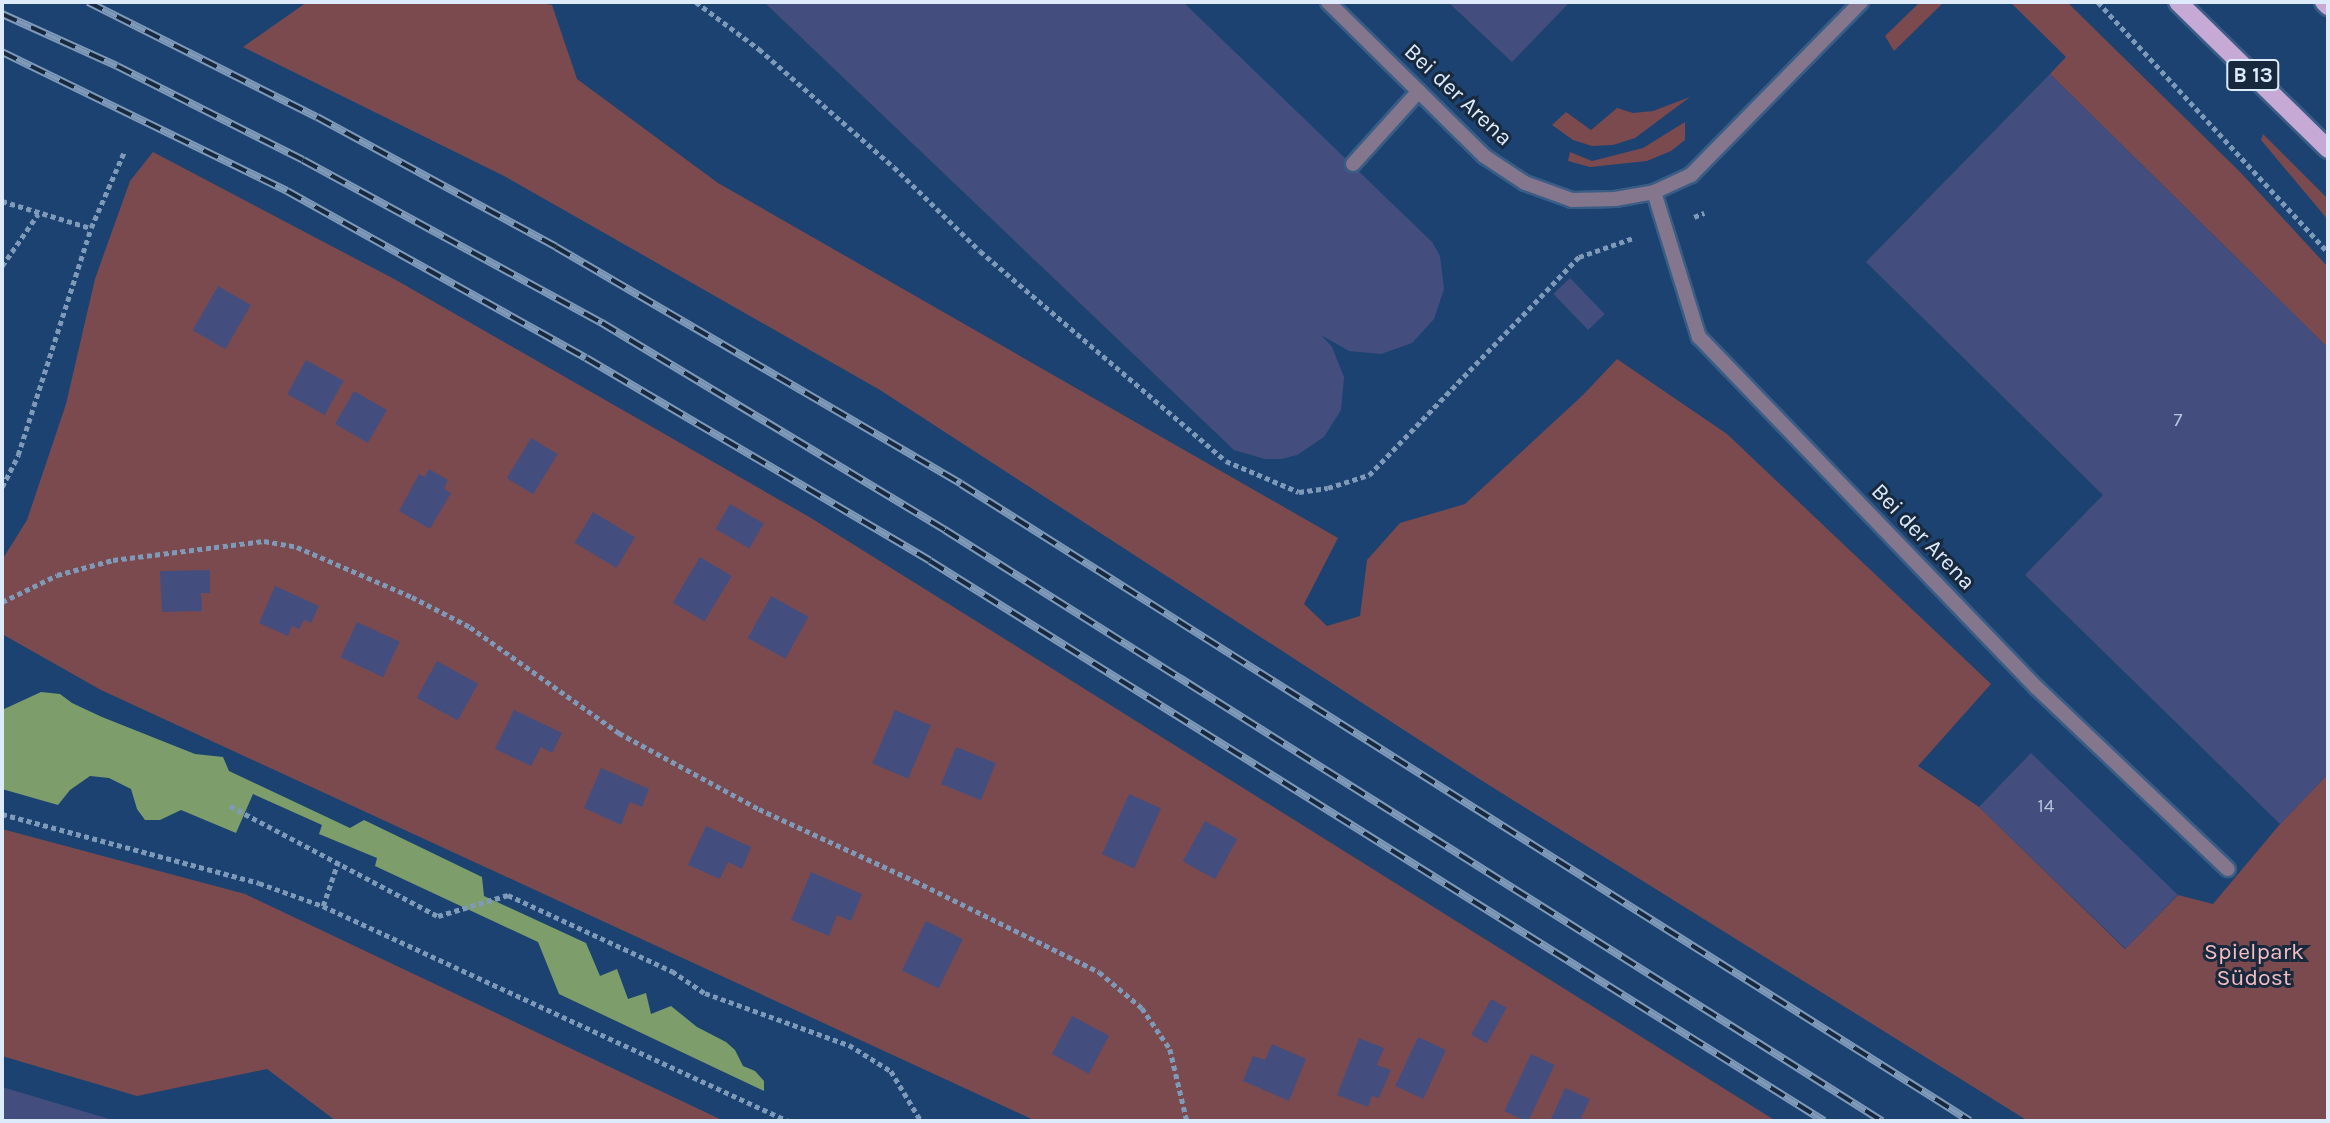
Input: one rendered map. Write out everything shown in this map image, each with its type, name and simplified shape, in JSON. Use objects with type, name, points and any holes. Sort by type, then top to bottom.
[{"type":"main road","name":"B 13","points":[[2178,2],[2328,149]]},
{"type":"main road","points":[[2324,2],[2328,6]]},
{"type":"street","name":"Bei der Arena","points":[[1328,2],[1484,156],[1525,183],[1572,200],[1615,199],[1654,192],[1691,175],[1861,2]]},
{"type":"street","points":[[1353,164],[1419,91]]},
{"type":"street","name":"Bei der Arena","points":[[1654,192],[1699,337],[2037,688],[2228,869]]},
{"type":"path","points":[[571,2],[577,2]]},
{"type":"path","points":[[696,2],[760,49],[894,167],[980,251],[1226,461],[1299,492],[1328,488],[1369,475],[1579,257],[1704,213]]},
{"type":"path","points":[[2098,2],[2328,252]]},
{"type":"path","points":[[2,487],[18,454],[91,228],[124,152]]},
{"type":"path","points":[[2,201],[91,228]]},
{"type":"path","points":[[2,266],[38,214]]},
{"type":"path","points":[[2,602],[57,575],[113,560],[264,541],[297,547],[400,592],[470,627],[619,733],[712,783],[1099,972],[1142,1008],[1170,1049],[1187,1121]]},
{"type":"path","points":[[230,806],[438,916],[508,895],[672,971],[705,993],[849,1045],[891,1071],[921,1121]]},
{"type":"path","points":[[2,814],[259,883],[323,906],[788,1121]]},
{"type":"path","points":[[323,906],[338,862]]},
{"type":"green space","name":"Spielpark Südost","points":[[307,2],[535,2],[552,5],[577,79],[718,183],[1338,538],[1304,604],[1327,626],[1360,616],[1367,560],[1400,523],[1465,504],[1583,395],[1617,359],[1727,434],[1991,684],[1918,766],[1979,807],[2125,949],[2178,895],[2213,904],[2280,824],[2328,774],[2328,1121],[2028,1121],[1484,782],[880,390],[506,177],[243,47]]},
{"type":"green space","points":[[1920,2],[1944,2],[1894,51],[1885,36]]},
{"type":"green space","points":[[2010,2],[2067,2],[2241,173],[2328,267],[2328,348],[2050,74],[2066,57]]},
{"type":"green space","points":[[1690,97],[1635,138],[1613,145],[1592,146],[1573,140],[1552,125],[1566,112],[1591,130],[1617,108],[1633,113],[1653,111]]},
{"type":"green space","points":[[1685,122],[1685,140],[1671,151],[1647,161],[1590,167],[1568,161],[1570,152],[1592,161],[1643,148]]},
{"type":"green space","points":[[2263,134],[2328,199],[2328,220],[2261,140]]},
{"type":"green space","points":[[153,152],[396,280],[811,518],[1776,1121],[1036,1121],[101,690],[2,634],[2,560],[27,520],[66,404],[95,279],[130,181]]},
{"type":"green space","points":[[2,829],[245,894],[724,1121],[336,1121],[267,1069],[137,1096],[2,1056]]},
{"type":"shaded area","points":[[41,692],[60,694],[72,703],[102,717],[195,754],[223,757],[229,771],[350,828],[364,820],[482,877],[484,896],[586,943],[600,976],[617,969],[628,999],[646,993],[651,1014],[671,1006],[697,1027],[726,1042],[735,1050],[743,1066],[755,1071],[764,1081],[764,1091],[559,994],[538,942],[375,866],[377,858],[319,834],[322,825],[253,794],[236,833],[181,810],[160,820],[145,820],[137,809],[131,789],[109,778],[90,776],[70,790],[58,805],[2,789],[2,710]]},
{"type":"building","points":[[764,2],[1183,2],[1432,242],[1440,256],[1444,289],[1434,319],[1412,343],[1381,354],[1349,351],[1321,335],[1332,347],[1344,377],[1341,410],[1324,437],[1297,455],[1281,459],[1265,459],[1234,450]]},
{"type":"building","points":[[1448,2],[1570,2],[1512,62]]},
{"type":"building","points":[[2050,74],[2328,348],[2328,774],[2280,824],[2025,575],[2103,495],[1866,262]]},
{"type":"building","points":[[1570,278],[1605,314],[1588,330],[1553,294]]},
{"type":"building","points":[[218,286],[251,305],[225,349],[192,330]]},
{"type":"building","points":[[306,360],[344,381],[325,415],[287,394]]},
{"type":"building","points":[[354,391],[387,410],[368,443],[335,424]]},
{"type":"building","points":[[531,438],[558,454],[533,494],[507,478]]},
{"type":"building","points":[[429,469],[448,480],[444,489],[451,493],[430,529],[399,511],[419,474],[425,477]]},
{"type":"building","points":[[730,504],[764,524],[749,549],[716,529]]},
{"type":"building","points":[[593,512],[635,537],[616,568],[574,543]]},
{"type":"building","points":[[700,557],[732,576],[704,621],[673,602]]},
{"type":"building","points":[[210,570],[210,593],[201,593],[202,611],[162,612],[160,571]]},
{"type":"building","points":[[275,586],[319,606],[311,623],[304,620],[299,629],[292,626],[288,636],[259,623]]},
{"type":"building","points":[[771,596],[809,617],[785,659],[748,638]]},
{"type":"building","points":[[357,622],[400,642],[383,677],[341,657]]},
{"type":"building","points":[[437,661],[478,684],[458,721],[417,698]]},
{"type":"building","points":[[514,710],[562,733],[552,753],[541,747],[531,766],[495,749]]},
{"type":"building","points":[[895,710],[931,725],[908,779],[872,763]]},
{"type":"building","points":[[956,747],[996,763],[981,800],[941,784]]},
{"type":"building","points":[[2031,753],[2178,895],[2126,949],[1979,807]]},
{"type":"building","points":[[601,768],[649,789],[642,807],[630,802],[621,825],[584,808]]},
{"type":"building","points":[[1129,794],[1161,808],[1134,869],[1102,854]]},
{"type":"building","points":[[1205,821],[1237,839],[1215,879],[1183,861]]},
{"type":"building","points":[[706,826],[751,847],[742,869],[728,862],[720,879],[688,865]]},
{"type":"building","points":[[811,872],[862,894],[851,921],[837,915],[829,936],[791,920]]},
{"type":"building","points":[[926,921],[963,939],[939,988],[902,970]]},
{"type":"building","points":[[1491,999],[1507,1008],[1487,1044],[1471,1035]]},
{"type":"building","points":[[1072,1016],[1109,1036],[1089,1074],[1052,1054]]},
{"type":"building","points":[[1418,1037],[1446,1050],[1423,1099],[1395,1086]]},
{"type":"building","points":[[1359,1038],[1384,1048],[1377,1065],[1391,1070],[1379,1098],[1372,1096],[1368,1107],[1337,1095]]},
{"type":"building","points":[[1272,1044],[1306,1059],[1289,1101],[1243,1081],[1253,1056],[1265,1060]]},
{"type":"building","points":[[1531,1054],[1555,1065],[1528,1121],[1504,1111]]},
{"type":"building","points":[[2,1087],[116,1121],[2,1121]]},
{"type":"building","points":[[1565,1088],[1590,1099],[1581,1118],[1589,1121],[1550,1121]]},
{"type":"railway","points":[[88,2],[317,117],[556,247],[961,484],[1970,1121]]},
{"type":"railway","points":[[2,14],[117,66],[303,160],[602,323],[945,530],[1882,1121]]},
{"type":"railway","points":[[2,52],[287,191],[586,358],[930,561],[1824,1121]]}]
